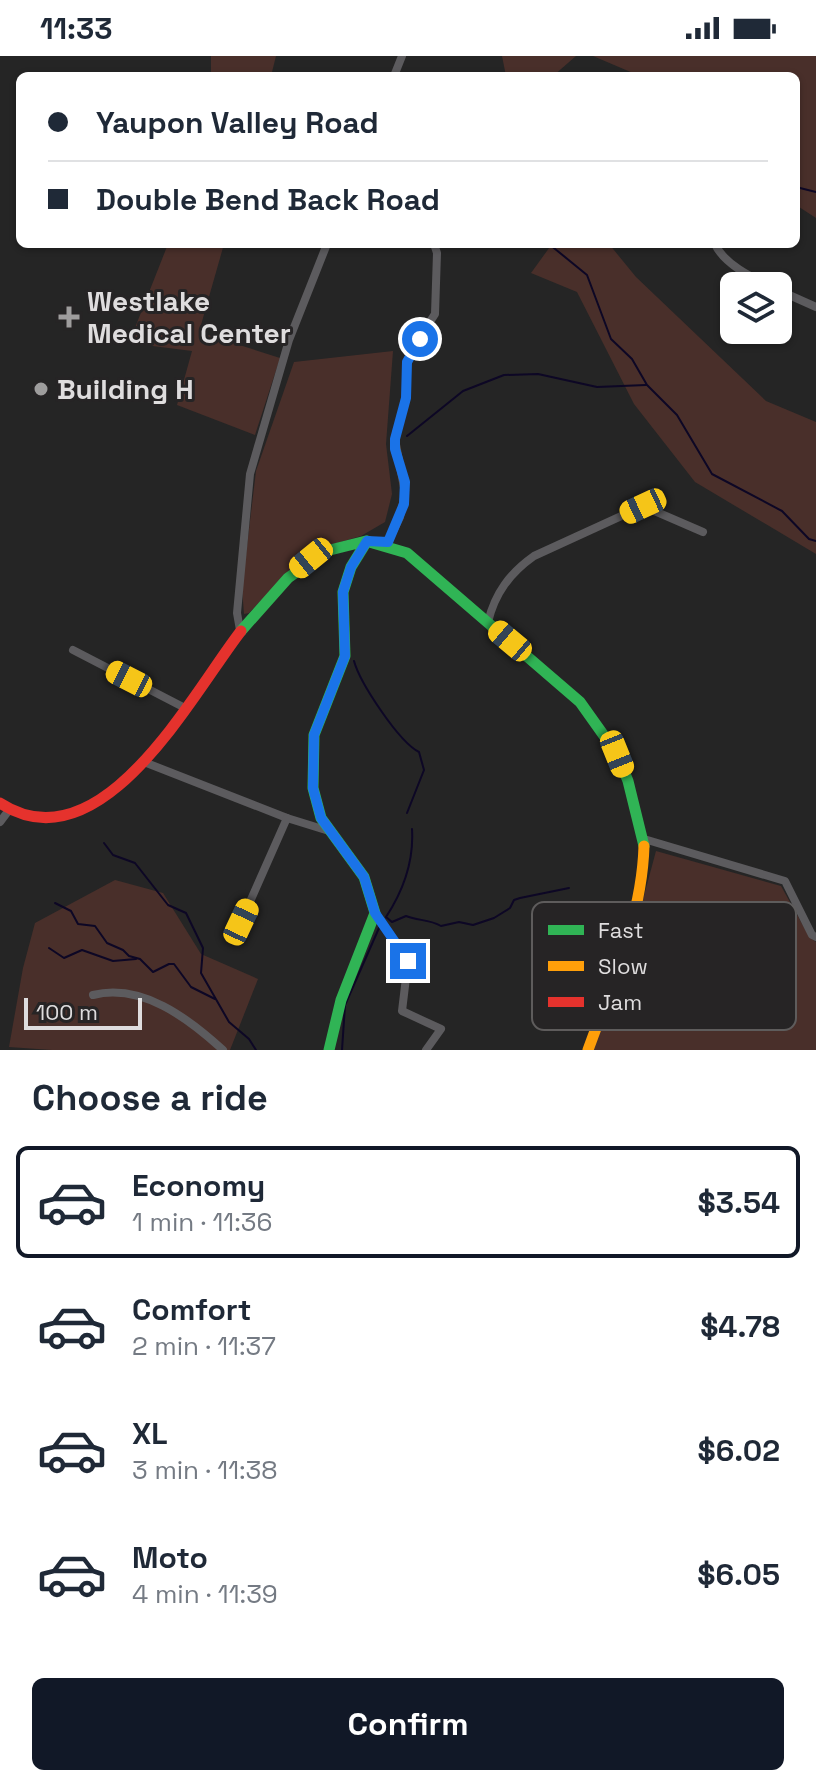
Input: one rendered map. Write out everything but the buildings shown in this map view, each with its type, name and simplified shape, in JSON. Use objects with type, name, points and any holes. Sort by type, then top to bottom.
[{"type":"street","points":[[240,630],[237,613],[250,474],[289,340],[325,248]]},
{"type":"street","points":[[388,542],[400,517],[405,493],[395,439],[406,398],[407,362],[435,314],[435,248]]},
{"type":"street","points":[[717,248],[746,272]]},
{"type":"street","points":[[792,296],[816,307]]},
{"type":"street","points":[[488,622],[496,596],[518,568],[534,556],[643,506],[703,532]]},
{"type":"street","points":[[367,541],[351,567],[343,592],[345,656],[314,735],[313,788],[321,818],[364,877],[375,913],[408,961],[402,1011],[441,1029],[426,1050]]},
{"type":"street","points":[[0,822],[4,806],[39,818],[73,812],[114,790],[144,762],[240,630],[297,569],[311,558],[335,547],[367,541],[388,542],[407,553],[556,679],[603,731],[628,781],[644,839],[645,856],[638,902]]},
{"type":"street","points":[[335,547],[348,555],[351,567]]},
{"type":"street","points":[[73,650],[185,708]]},
{"type":"street","points":[[144,762],[287,818],[329,831]]},
{"type":"street","points":[[241,922],[287,818]]},
{"type":"street","points":[[644,839],[785,881],[796,902]]},
{"type":"street","points":[[796,903],[812,935],[816,937]]},
{"type":"street","points":[[329,1050],[341,1000],[375,913]]},
{"type":"street","points":[[93,995],[121,991],[147,998],[198,1028],[223,1050]]},
{"type":"street","points":[[588,1050],[595,1030]]},
{"type":"shaded area","points":[[211,56],[276,56],[272,72],[211,72]]},
{"type":"shaded area","points":[[502,56],[576,56],[558,72],[505,72]]},
{"type":"shaded area","points":[[593,56],[816,56],[816,218],[800,208],[800,72],[631,72]]},
{"type":"shaded area","points":[[166,248],[223,248],[199,332],[280,358],[255,435],[177,405],[192,351],[129,343]]},
{"type":"shaded area","points":[[549,248],[612,248],[636,277],[766,401],[816,422],[816,554],[695,482],[634,404],[577,292],[531,273]]},
{"type":"shaded area","points":[[393,351],[386,444],[392,494],[385,522],[361,536],[320,548],[297,563],[249,613],[244,614],[242,588],[256,471],[294,362]]},
{"type":"shaded area","points":[[656,851],[781,886],[790,902],[642,902]]},
{"type":"shaded area","points":[[115,880],[163,893],[201,954],[258,979],[230,1050],[52,1050],[9,1047],[23,968],[35,923]]},
{"type":"shaded area","points":[[796,913],[810,938],[816,942],[816,1050],[592,1050],[599,1030],[796,1030]]},
{"type":"waterway","points":[[800,188],[816,192]]},
{"type":"waterway","points":[[554,248],[587,275],[611,339],[632,359],[647,385],[677,415],[712,474],[782,511],[809,539],[816,541]]},
{"type":"waterway","points":[[407,436],[463,391],[504,375],[538,374],[597,387],[646,385]]},
{"type":"waterway","points":[[354,661],[381,711],[401,737],[419,752],[424,770],[407,813]]},
{"type":"waterway","points":[[412,829],[406,875],[386,917],[392,922],[406,916],[441,926],[459,922],[473,925],[494,918],[510,908],[514,900],[569,888]]},
{"type":"waterway","points":[[104,843],[113,855],[135,863],[168,905],[186,913],[203,948],[201,973],[229,1022],[249,1039],[256,1050]]},
{"type":"waterway","points":[[55,903],[71,911],[78,924],[95,926],[107,943],[140,959],[153,972],[174,964],[191,987],[215,999]]},
{"type":"waterway","points":[[342,1050],[345,1005],[379,928]]},
{"type":"waterway","points":[[49,948],[64,958],[82,950],[113,961],[136,959]]},
{"type":"traffic: fast","points":[[241,631],[288,578],[326,551],[366,541],[407,553],[580,702],[617,754],[628,781],[644,846]]},
{"type":"traffic: fast","points":[[329,1050],[341,1000],[375,913],[364,877],[321,818],[313,788],[314,735],[345,656],[343,592],[351,567],[367,541]]},
{"type":"traffic: slow","points":[[637,902],[644,846]]},
{"type":"traffic: slow","points":[[588,1050],[595,1030]]},
{"type":"traffic: jam","points":[[0,803],[37,817],[73,813],[108,794],[140,765],[170,731],[241,631]]},
{"type":"place","name":"Westlake Medical Center","points":[[69,317]]},
{"type":"place","name":"Building H","points":[[41,389]]},
{"type":"route","points":[[408,961],[375,913],[364,877],[321,818],[313,788],[314,735],[345,656],[343,592],[351,567],[367,541],[388,542],[404,504],[405,482],[395,439],[406,398],[407,362],[420,339]]}]
